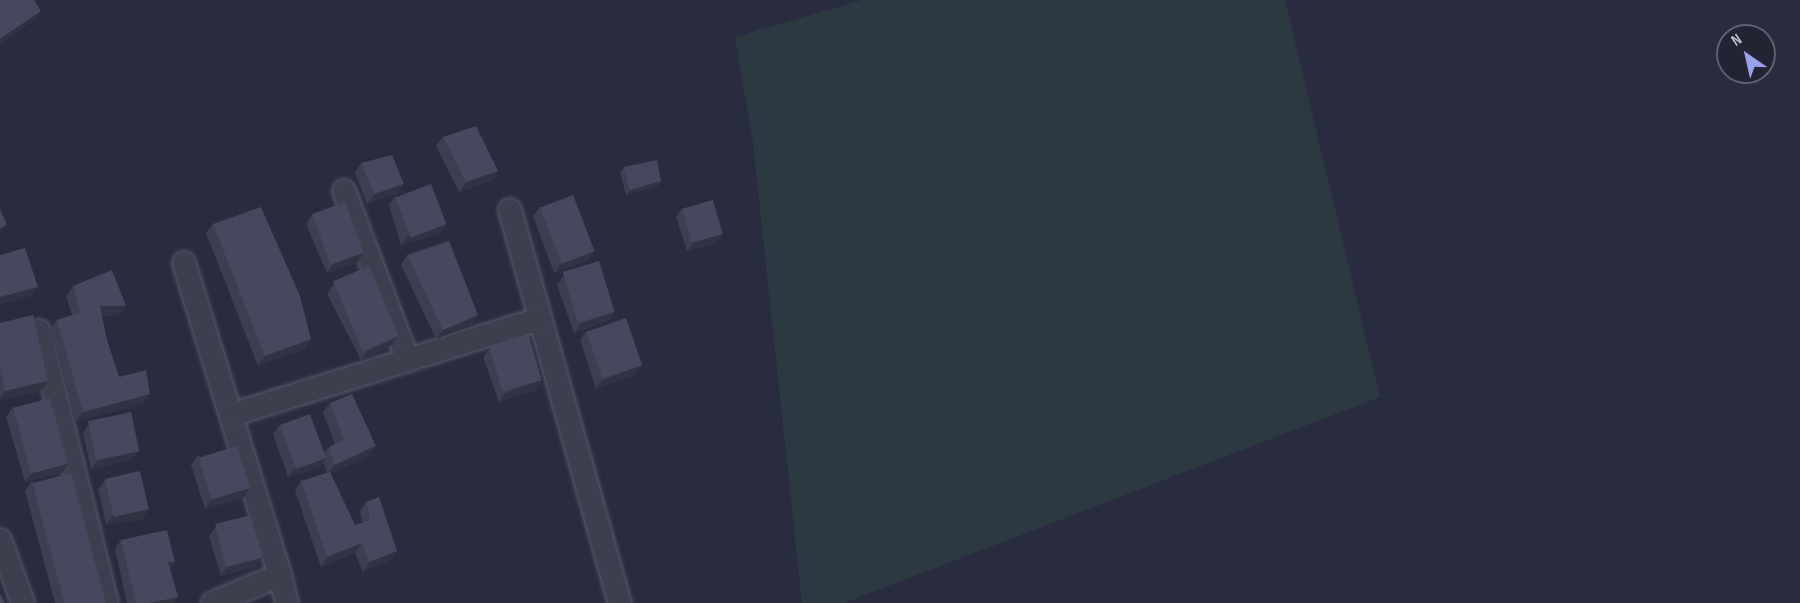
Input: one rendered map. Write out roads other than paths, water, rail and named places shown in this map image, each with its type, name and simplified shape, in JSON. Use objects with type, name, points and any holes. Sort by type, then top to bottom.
[{"type":"street","points":[[344,191],[408,360]]},
{"type":"street","points":[[510,210],[620,603]]},
{"type":"street","points":[[184,263],[287,603]]},
{"type":"street","points":[[231,415],[539,319]]},
{"type":"street","points":[[39,331],[107,603]]},
{"type":"street","points":[[0,540],[23,603]]},
{"type":"street","points":[[213,603],[280,575]]}]
